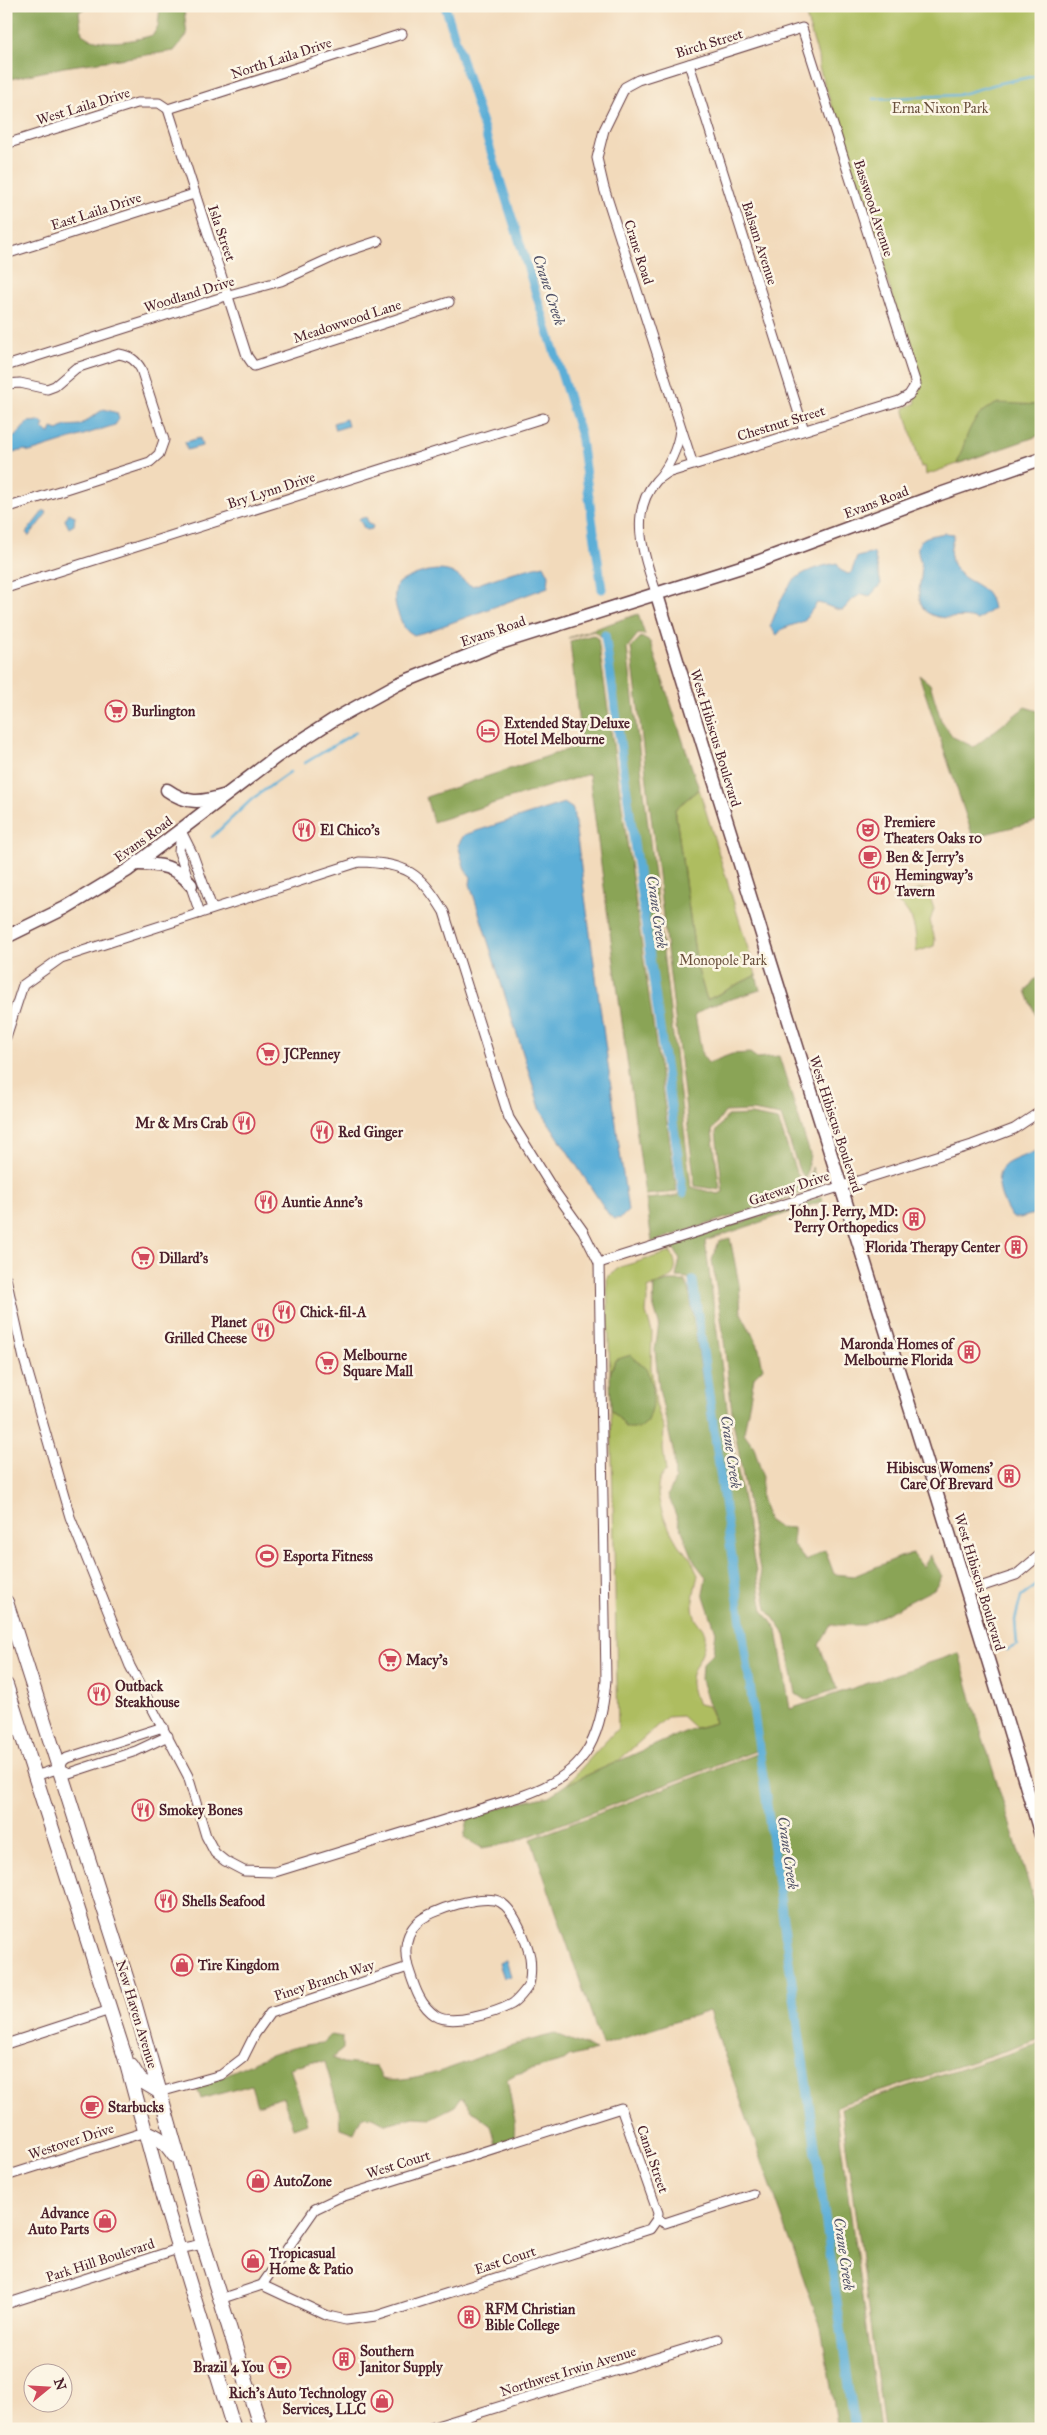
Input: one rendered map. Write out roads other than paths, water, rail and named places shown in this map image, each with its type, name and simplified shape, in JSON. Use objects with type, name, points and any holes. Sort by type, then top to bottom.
[{"type":"main road","name":"New Haven Avenue","points":[[6,1602],[60,1768],[160,2092],[203,2244],[261,2429]]},
{"type":"main road","name":"New Haven Avenue","points":[[6,1685],[125,2056],[178,2249],[234,2429]]},
{"type":"main road","points":[[125,2056],[140,2080],[160,2092]]},
{"type":"main road","points":[[145,2132],[156,2135],[165,2142],[179,2161]]},
{"type":"street","name":"Birch Street","points":[[625,87],[638,80],[802,28]]},
{"type":"street","name":"Basswood Avenue","points":[[802,28],[916,384],[909,395]]},
{"type":"street","name":"North Laila Drive","points":[[168,109],[402,34]]},
{"type":"street","name":"Balsam Avenue","points":[[689,64],[804,430]]},
{"type":"street","name":"Crane Road","points":[[625,87],[604,130],[597,158],[604,188],[693,465]]},
{"type":"street","name":"West Laila Drive","points":[[6,144],[137,103],[159,103],[168,109]]},
{"type":"street","name":"Isla Street","points":[[168,109],[247,356],[254,366]]},
{"type":"street","name":"East Laila Drive","points":[[6,254],[194,194]]},
{"type":"street","name":"Woodland Drive","points":[[6,366],[229,295],[281,281],[342,253],[378,241]]},
{"type":"street","name":"Meadowwood Lane","points":[[254,366],[448,302]]},
{"type":"street","points":[[6,384],[20,383],[47,389],[55,386],[76,368],[120,354],[126,356],[138,362],[164,440],[159,454],[150,462],[6,508]]},
{"type":"street","name":"Chestnut Street","points":[[660,478],[667,473],[900,401],[909,395]]},
{"type":"street","name":"Bry Lynn Drive","points":[[6,588],[543,418]]},
{"type":"street","points":[[657,595],[641,546],[640,525],[645,501],[660,478],[679,438],[680,426]]},
{"type":"street","name":"Evans Road","points":[[6,937],[65,908],[138,864],[264,765],[305,737],[398,684],[498,644],[757,562],[933,496],[1041,459]]},
{"type":"street","name":"West Hibiscus Boulevard","points":[[657,595],[968,1591],[1041,1835]]},
{"type":"street","points":[[167,790],[183,800],[193,802],[226,795]]},
{"type":"street","points":[[181,831],[179,852],[200,912]]},
{"type":"street","points":[[181,831],[193,855],[212,908]]},
{"type":"street","points":[[6,1037],[23,985],[61,958],[359,862],[385,862],[399,866],[414,874],[432,892],[444,912],[509,1118],[556,1194],[583,1231],[599,1263],[606,1680],[603,1712],[592,1744],[568,1774],[544,1788],[522,1796],[275,1872],[244,1871],[225,1861],[216,1853],[208,1840],[188,1776],[130,1666],[70,1517],[24,1359],[6,1278]]},
{"type":"street","points":[[138,864],[157,864],[171,868],[182,874],[191,885]]},
{"type":"street","name":"Gateway Drive","points":[[599,1263],[972,1145],[1014,1129],[1041,1111]]},
{"type":"street","points":[[968,1591],[1016,1575],[1041,1554]]},
{"type":"street","points":[[36,1776],[60,1768],[63,1761],[67,1758],[163,1727]]},
{"type":"street","points":[[60,1768],[68,1773],[136,1751],[168,1736]]},
{"type":"street","points":[[478,1899],[500,1901],[514,1915],[530,1958],[529,1984],[513,2003],[457,2021],[436,2016],[419,1998],[408,1967],[405,1955],[407,1937],[418,1921],[452,1906],[478,1899]]},
{"type":"street","name":"Piney Branch Way","points":[[160,2092],[221,2075],[243,2058],[255,2034],[270,2012],[408,1967]]},
{"type":"street","points":[[6,2044],[110,2010]]},
{"type":"street","name":"Canal Street","points":[[621,2108],[658,2213],[657,2219]]},
{"type":"street","name":"West Court","points":[[262,2285],[315,2209],[338,2198],[621,2108]]},
{"type":"street","name":"Westover Drive","points":[[6,2176],[145,2132]]},
{"type":"street","points":[[657,2219],[665,2223],[753,2194]]},
{"type":"street","name":"East Court","points":[[262,2285],[328,2316],[346,2320],[376,2316],[650,2229],[657,2219]]},
{"type":"street","name":"Park Hill Boulevard","points":[[6,2304],[178,2249],[203,2244]]},
{"type":"street","points":[[220,2300],[262,2285]]},
{"type":"street","name":"Northwest Irwin Avenue","points":[[427,2429],[718,2338]]},
{"type":"water","points":[[104,409],[117,413],[119,419],[115,425],[30,452],[24,450],[6,455],[6,439],[16,436],[28,422],[39,421],[44,424],[42,429],[50,433],[52,428],[58,430],[65,426],[80,425]]},
{"type":"water","points":[[346,419],[348,426],[335,430],[333,423]]},
{"type":"water","points":[[200,438],[202,446],[187,450],[185,442]]},
{"type":"water","points":[[44,510],[47,513],[29,536],[26,533]]},
{"type":"water","points":[[69,513],[75,516],[74,525],[69,528],[65,520]]},
{"type":"water","points":[[366,517],[369,524],[373,526],[372,529],[367,530],[364,528],[359,519]]},
{"type":"water","points":[[945,533],[954,534],[950,552],[954,566],[965,578],[985,591],[990,599],[993,609],[977,620],[965,617],[947,618],[934,616],[926,612],[921,603],[919,592],[921,569],[918,551],[920,542],[925,538]]},
{"type":"water","points":[[874,553],[881,584],[870,596],[862,594],[853,599],[843,610],[817,603],[804,621],[782,629],[777,635],[770,627],[786,591],[799,576],[837,563],[840,570],[848,574],[851,573],[857,557]]},
{"type":"water","points":[[544,565],[549,575],[548,587],[429,631],[414,635],[405,629],[398,613],[395,602],[397,584],[416,574],[439,570],[446,571],[455,574],[472,586],[510,573]]},
{"type":"water","points":[[564,803],[573,809],[628,1211],[621,1218],[615,1219],[609,1215],[541,1111],[470,884],[471,877],[465,870],[458,845],[464,835]]},
{"type":"water","points":[[1038,1150],[1041,1151],[1041,1212],[1013,1218],[1006,1207],[1001,1193],[999,1185],[1000,1172],[1009,1162]]},
{"type":"water","points":[[506,1960],[511,1976],[504,1978],[499,1963]]},
{"type":"waterway","name":"Crane Creek","points":[[445,6],[580,433],[602,589]]},
{"type":"waterway","points":[[874,99],[958,95],[1000,83],[1041,75]]},
{"type":"waterway","name":"Crane Creek","points":[[605,635],[683,1193]]},
{"type":"waterway","points":[[305,763],[356,732]]},
{"type":"waterway","points":[[212,837],[252,799],[290,772]]},
{"type":"waterway","name":"Crane Creek","points":[[693,1281],[855,2429]]},
{"type":"waterway","points":[[1007,1650],[1017,1645],[1015,1620],[1021,1597],[1041,1582]]},
{"type":"place","name":"Burlington","points":[[116,711]]},
{"type":"place","name":"Extended Stay Deluxe Hotel Melbourne","points":[[488,731]]},
{"type":"place","name":"El Chico's","points":[[304,830]]},
{"type":"place","name":"Premiere Theaters Oaks 10","points":[[868,830]]},
{"type":"place","name":"Ben & Jerry's","points":[[870,857]]},
{"type":"place","name":"Hemingway's Tavern","points":[[879,883]]},
{"type":"place","name":"JCPenney","points":[[268,1054]]},
{"type":"place","name":"Mr & Mrs Crab","points":[[244,1123]]},
{"type":"place","name":"Red Ginger","points":[[322,1132]]},
{"type":"place","name":"Auntie Anne's","points":[[266,1202]]},
{"type":"place","name":"John J. Perry, MD: Perry Orthopedics","points":[[914,1219]]},
{"type":"place","name":"Florida Therapy Center","points":[[1016,1247]]},
{"type":"place","name":"Dillard's","points":[[143,1258]]},
{"type":"place","name":"Chick-fil-A","points":[[284,1312]]},
{"type":"place","name":"Planet Grilled Cheese","points":[[263,1330]]},
{"type":"place","name":"Maronda Homes of Melbourne Florida","points":[[969,1352]]},
{"type":"place","name":"Melbourne Square Mall","points":[[327,1363]]},
{"type":"place","name":"Hibiscus Womens' Care Of Brevard","points":[[1009,1476]]},
{"type":"place","name":"Esporta Fitness","points":[[267,1556]]},
{"type":"place","name":"Macy's","points":[[390,1660]]},
{"type":"place","name":"Outback Steakhouse","points":[[99,1694]]},
{"type":"place","name":"Smokey Bones","points":[[143,1810]]},
{"type":"place","name":"Shells Seafood","points":[[166,1901]]},
{"type":"place","name":"Tire Kingdom","points":[[182,1965]]},
{"type":"place","name":"Starbucks","points":[[92,2107]]},
{"type":"place","name":"AutoZone","points":[[258,2181]]},
{"type":"place","name":"Advance Auto Parts","points":[[105,2221]]},
{"type":"place","name":"Tropicasual Home & Patio","points":[[253,2261]]},
{"type":"place","name":"RFM Christian Bible College","points":[[469,2317]]},
{"type":"place","name":"Southern Janitor Supply","points":[[344,2359]]},
{"type":"place","name":"Brazil 4 You","points":[[280,2367]]},
{"type":"place","name":"Rich's Auto Technology Services, LLC","points":[[382,2401]]},
{"type":"park label","name":"Erna Nixon Park","points":[[940,108]]},
{"type":"park label","name":"Monopole Park","points":[[723,960]]}]
